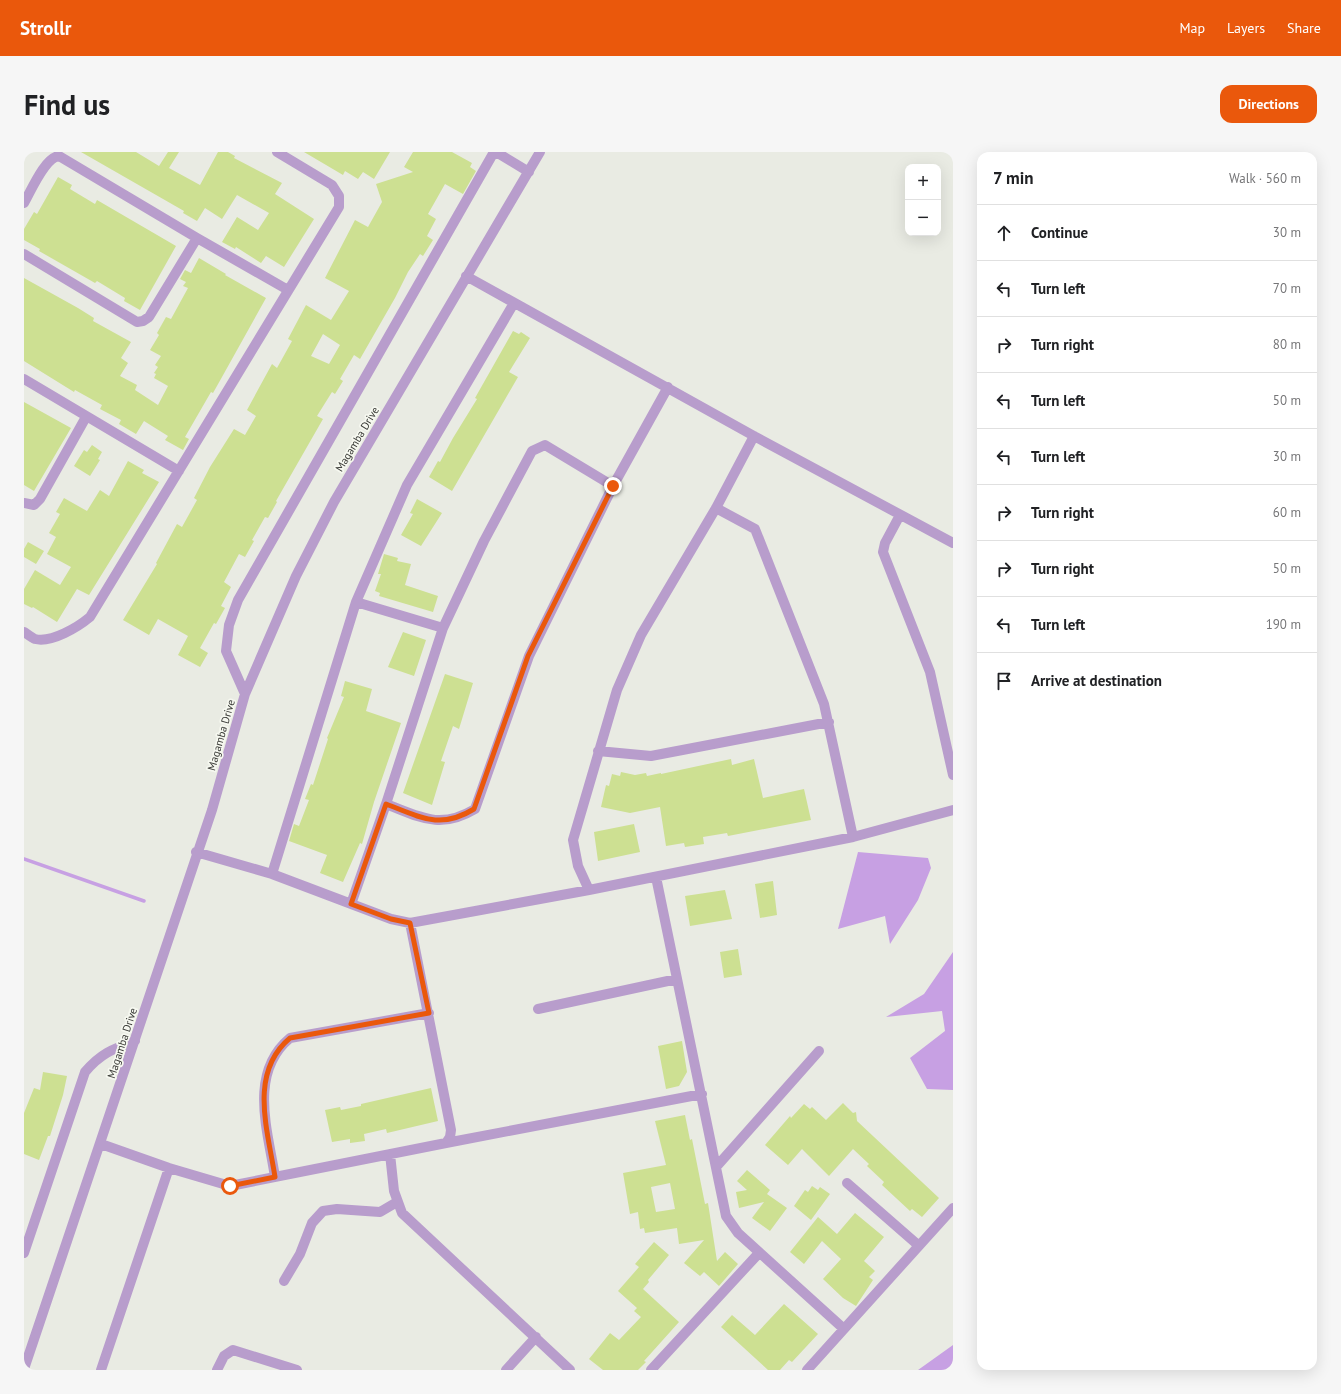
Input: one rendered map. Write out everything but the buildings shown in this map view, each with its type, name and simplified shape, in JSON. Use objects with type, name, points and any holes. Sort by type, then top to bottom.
[{"type":"street","points":[[24,632],[35,639],[52,637],[79,626],[90,617],[339,206],[339,196],[332,185],[277,152]]},
{"type":"street","points":[[245,694],[226,651],[229,625],[238,600],[495,152],[529,172]]},
{"type":"street","name":"Magamba Drive","points":[[24,1369],[27,1348],[101,1144],[196,852],[212,810],[245,694],[296,576],[334,502],[540,152]]},
{"type":"street","points":[[24,203],[47,162],[55,156],[59,156],[288,290]]},
{"type":"street","points":[[24,254],[137,322],[143,321],[149,317],[197,238]]},
{"type":"street","points":[[466,276],[754,436],[953,543]]},
{"type":"street","points":[[272,874],[356,602],[407,485],[514,303]]},
{"type":"street","points":[[24,379],[179,471]]},
{"type":"street","points":[[386,804],[429,821],[454,818],[474,809],[528,656],[613,486],[668,388]]},
{"type":"street","points":[[24,503],[34,505],[40,499],[86,417]]},
{"type":"street","points":[[589,890],[578,866],[573,840],[598,750],[617,690],[641,635],[716,508],[754,436]]},
{"type":"street","points":[[351,904],[386,804],[443,628],[484,541],[529,455],[535,448],[545,445],[613,486]]},
{"type":"street","points":[[716,508],[755,529],[824,704],[852,837]]},
{"type":"street","points":[[900,515],[885,543],[883,552],[930,672],[953,775]]},
{"type":"street","points":[[356,602],[443,628]]},
{"type":"street","points":[[598,750],[651,756],[829,722]]},
{"type":"street","points":[[196,852],[272,874],[391,919],[410,923],[656,877],[852,837],[953,810]]},
{"type":"street","points":[[656,877],[717,1166],[726,1216],[738,1233],[844,1329]]},
{"type":"street","points":[[410,923],[451,1130],[450,1137],[446,1143]]},
{"type":"street","points":[[538,1009],[677,979]]},
{"type":"street","points":[[275,1177],[264,1108],[264,1082],[272,1057],[280,1047],[290,1038],[429,1013]]},
{"type":"street","points":[[24,1253],[85,1072],[107,1051],[135,1041]]},
{"type":"street","points":[[717,1166],[819,1051]]},
{"type":"street","points":[[101,1144],[169,1168],[230,1186],[702,1094]]},
{"type":"street","points":[[390,1154],[394,1191],[402,1212],[570,1370]]},
{"type":"street","points":[[101,1370],[169,1168]]},
{"type":"street","points":[[847,1183],[918,1245]]},
{"type":"street","points":[[284,1281],[300,1254],[312,1223],[323,1210],[337,1209],[380,1212],[397,1202]]},
{"type":"street","points":[[807,1370],[918,1245],[953,1208]]},
{"type":"street","points":[[651,1370],[759,1253]]},
{"type":"street","points":[[506,1370],[536,1337]]},
{"type":"street","points":[[217,1370],[224,1356],[233,1350],[297,1370]]},
{"type":"shaded area","points":[[858,852],[928,858],[931,868],[918,900],[890,944],[885,916],[838,929]]},
{"type":"shaded area","points":[[953,952],[953,1090],[927,1089],[910,1058],[945,1031],[942,1011],[886,1017],[924,994]]},
{"type":"shaded area","points":[[953,1345],[953,1370],[918,1370]]},
{"type":"waterway","points":[[24,859],[144,901]]},
{"type":"route","points":[[230,1186],[275,1177],[264,1108],[264,1082],[272,1057],[290,1038],[429,1013],[410,923],[391,919],[351,904],[386,804],[429,821],[454,818],[466,814],[474,809],[528,656],[613,486]]}]
